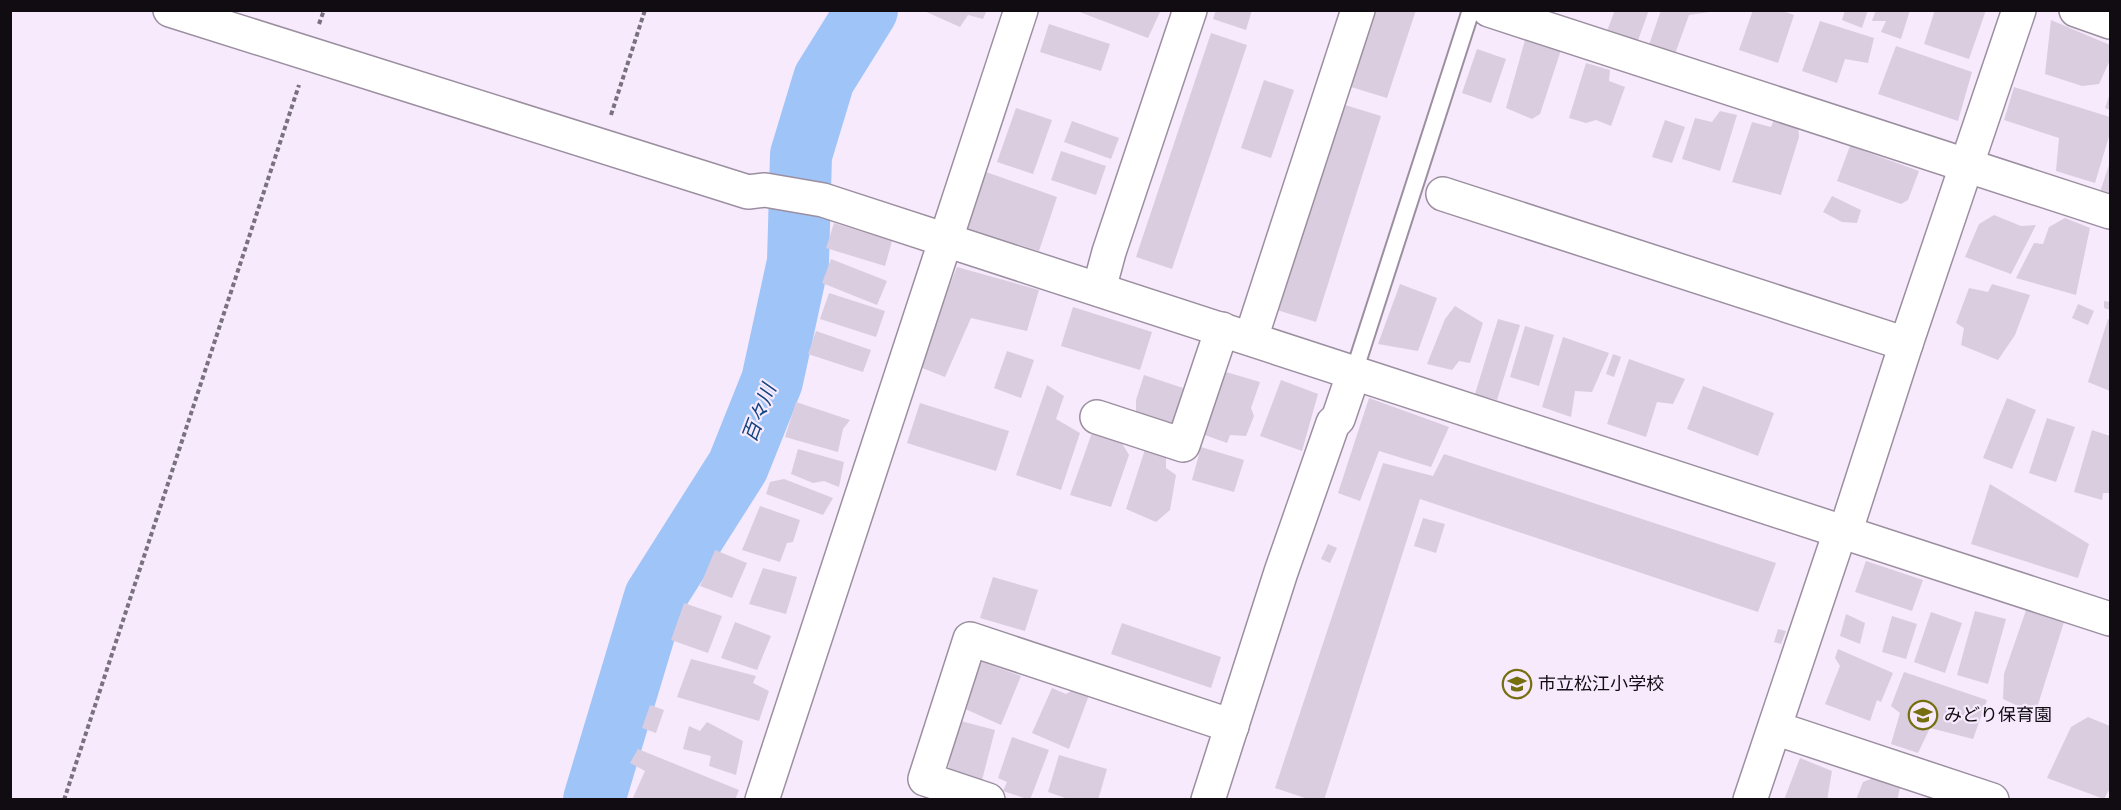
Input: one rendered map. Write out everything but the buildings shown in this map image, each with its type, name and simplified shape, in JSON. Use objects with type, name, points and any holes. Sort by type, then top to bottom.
[{"type":"street","points":[[170,10],[748,192],[765,190],[823,200],[2110,619]]},
{"type":"street","points":[[762,800],[1021,10]]},
{"type":"street","points":[[1099,289],[1109,252],[1190,10]]},
{"type":"street","points":[[1097,417],[1183,445],[1237,333],[1358,10]]},
{"type":"street","points":[[1489,10],[2110,212]]},
{"type":"street","points":[[1750,800],[2019,10]]},
{"type":"street","points":[[2076,10],[2110,22]]},
{"type":"street","points":[[1443,194],[1906,344]]},
{"type":"street","points":[[1208,800],[1281,572],[1315,479],[1332,423],[1338,419],[1354,372]]},
{"type":"street","points":[[988,800],[925,779],[970,639],[1232,726]]},
{"type":"street","points":[[1775,728],[1992,800]]},
{"type":"lane","points":[[1354,372],[1471,10]]},
{"type":"path","points":[[64,800],[324,10]]},
{"type":"path","points":[[601,146],[645,10]]},
{"type":"waterway","name":"百々川","points":[[594,800],[655,597],[738,466],[772,381],[798,262],[801,155],[824,79],[867,10]]},
{"type":"place","name":"市立松江小学校","points":[[1517,684]]},
{"type":"place","name":"みどり保育園","points":[[1923,715]]}]
